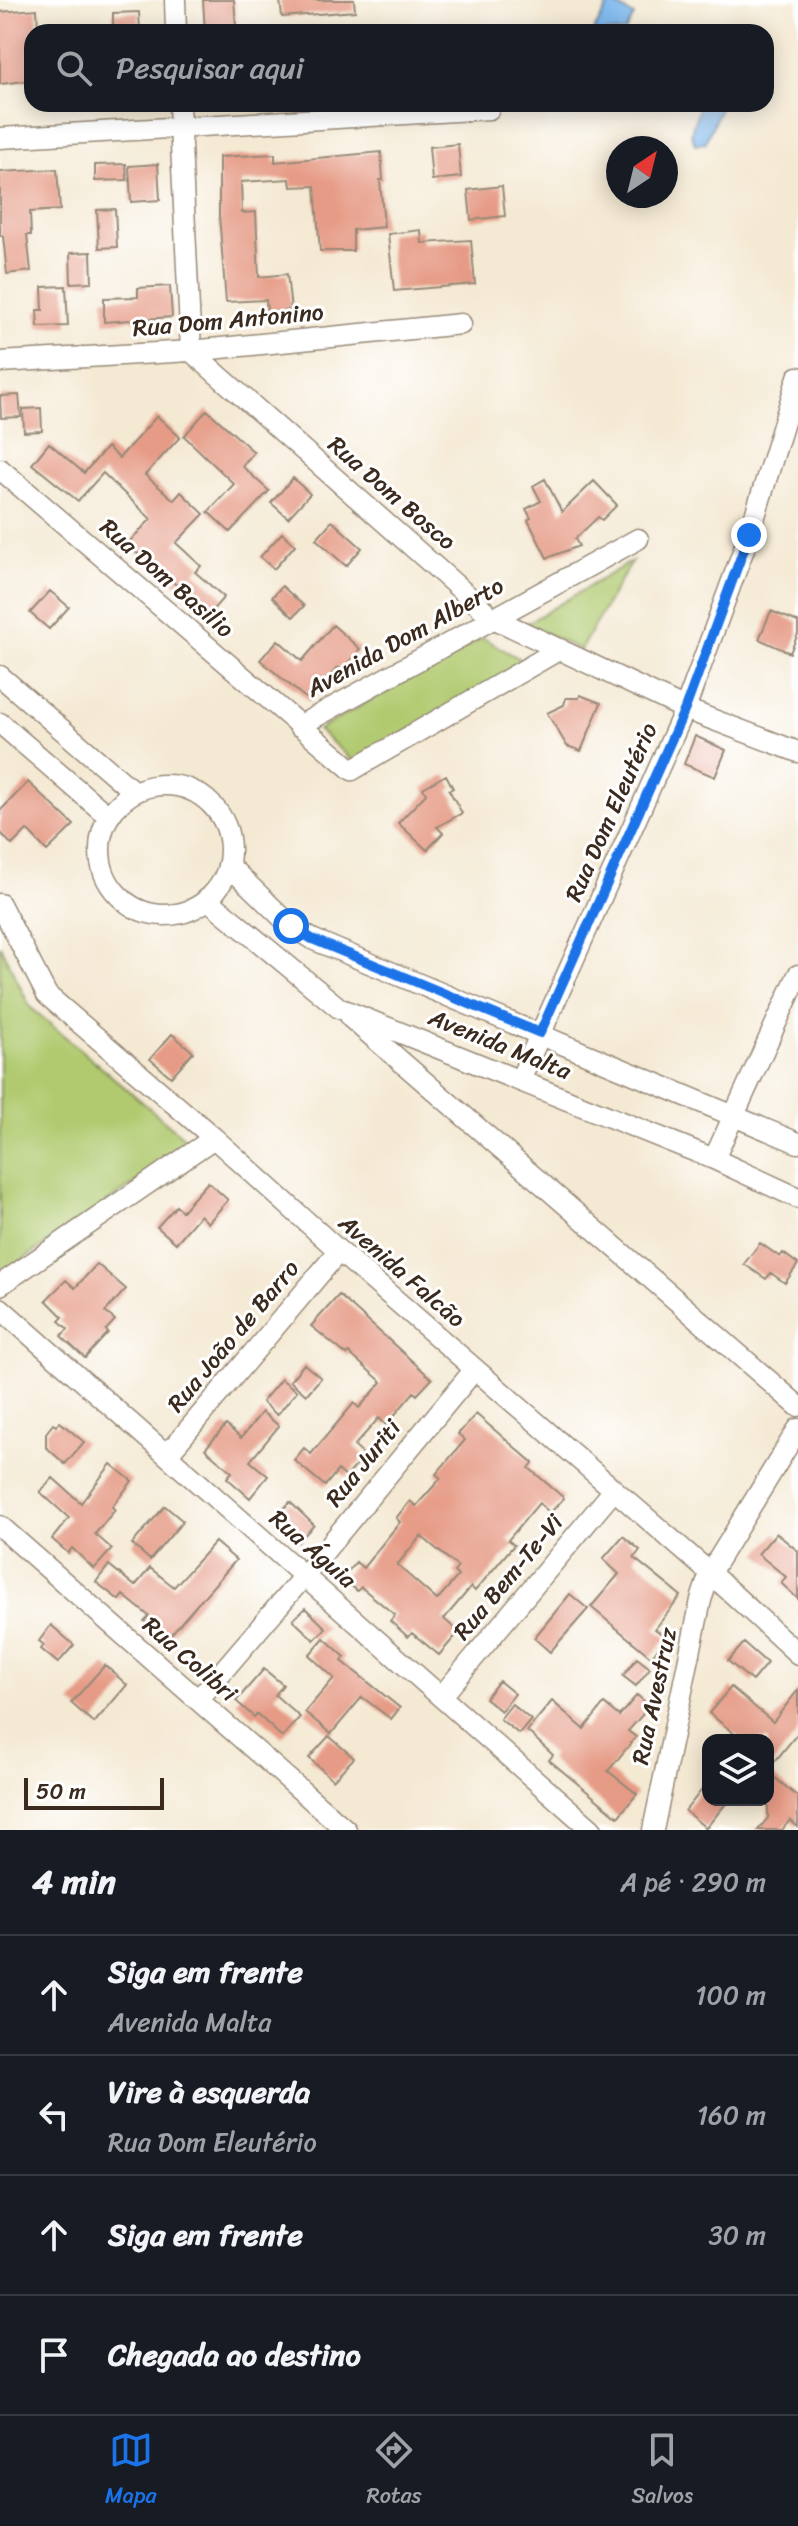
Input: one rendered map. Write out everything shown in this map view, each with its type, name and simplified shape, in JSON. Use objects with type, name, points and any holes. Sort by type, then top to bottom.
[{"type":"street","points":[[175,0],[176,24]]},
{"type":"street","points":[[179,112],[191,351]]},
{"type":"street","points":[[0,138],[438,112]]},
{"type":"street","name":"Rua Dom Antonino","points":[[0,362],[191,351],[461,324]]},
{"type":"street","name":"Rua Dom Bosco","points":[[191,351],[493,618],[685,709],[798,752]]},
{"type":"street","name":"Rua Dom Eleutério","points":[[520,1080],[685,709],[749,535],[798,377]]},
{"type":"street","name":"Rua Dom Basilio","points":[[0,469],[299,726]]},
{"type":"street","name":"Avenida Dom Alberto","points":[[560,649],[352,770],[299,726],[638,539]]},
{"type":"street","points":[[0,676],[134,792]]},
{"type":"street","points":[[0,723],[108,816]]},
{"type":"street","points":[[160,785],[187,788],[219,813],[229,838],[228,865],[224,878],[196,907],[169,915],[155,914],[129,904],[109,884],[103,871],[100,843],[108,816],[134,792],[160,785]]},
{"type":"street","name":"Avenida Malta","points":[[228,865],[291,926],[312,939],[798,1143]]},
{"type":"street","name":"Avenida Malta","points":[[207,899],[339,1008],[714,1159],[798,1198]]},
{"type":"street","name":"Avenida Falcão","points":[[0,904],[47,995],[710,1573],[798,1654]]},
{"type":"street","points":[[714,1159],[798,975]]},
{"type":"street","points":[[339,1008],[798,1406]]},
{"type":"street","points":[[0,1285],[214,1138]]},
{"type":"street","name":"Rua João de Barro","points":[[167,1455],[339,1251]]},
{"type":"street","name":"Rua Águia","points":[[0,1308],[592,1830]]},
{"type":"street","name":"Rua Juriti","points":[[198,1700],[475,1369]]},
{"type":"street","name":"Rua Avestruz","points":[[653,1830],[701,1600],[710,1573],[798,1429]]},
{"type":"street","name":"Rua Bem-Te-Vi","points":[[441,1697],[614,1490]]},
{"type":"street","name":"Rua Colibri","points":[[0,1526],[346,1830]]},
{"type":"green space","points":[[632,561],[580,650],[526,624]]},
{"type":"green space","points":[[483,638],[527,663],[354,762],[318,730]]},
{"type":"green space","points":[[0,945],[30,1007],[187,1140],[187,1148],[0,1275]]},
{"type":"water","points":[[610,2],[634,16],[630,24],[598,24]]},
{"type":"water","points":[[698,112],[719,112],[705,143],[695,144],[691,133]]},
{"type":"building","points":[[203,0],[234,0],[236,24],[204,24]]},
{"type":"building","points":[[280,0],[354,0],[355,11],[282,17]]},
{"type":"building","points":[[37,9],[38,24],[24,24],[24,81],[0,84],[0,12]]},
{"type":"building","points":[[139,12],[140,24],[113,24],[113,13]]},
{"type":"building","points":[[458,144],[461,177],[432,180],[429,147]]},
{"type":"building","points":[[381,152],[384,227],[353,230],[353,251],[320,251],[315,186],[291,187],[290,179],[241,182],[242,213],[256,212],[259,277],[287,274],[291,310],[267,313],[266,300],[226,302],[219,215],[219,157],[275,154],[275,162]]},
{"type":"building","points":[[126,164],[127,180],[95,181],[95,165]]},
{"type":"building","points":[[158,164],[160,200],[131,202],[129,166]]},
{"type":"building","points":[[57,169],[60,210],[30,212],[31,235],[27,235],[31,271],[7,274],[3,236],[0,236],[0,172]]},
{"type":"building","points":[[502,186],[505,216],[471,220],[468,190]]},
{"type":"building","points":[[115,209],[117,247],[99,248],[97,210]]},
{"type":"building","points":[[421,230],[422,243],[471,240],[475,284],[394,291],[388,234]]},
{"type":"building","points":[[91,252],[92,282],[71,283],[70,253]]},
{"type":"building","points":[[66,286],[68,326],[38,327],[37,310],[43,310],[42,287]]},
{"type":"building","points":[[170,286],[172,317],[104,322],[104,298],[138,297],[138,288]]},
{"type":"building","points":[[19,395],[21,417],[1,418],[0,396]]},
{"type":"building","points":[[41,408],[42,431],[24,432],[23,409]]},
{"type":"building","points":[[207,410],[254,452],[242,466],[269,491],[230,532],[208,512],[234,484],[184,436]]},
{"type":"building","points":[[157,416],[180,437],[145,475],[174,500],[181,492],[204,514],[176,543],[201,566],[195,572],[224,597],[209,614],[127,544],[151,519],[103,473],[78,501],[32,464],[49,443],[84,473],[107,447],[119,458]]},
{"type":"building","points":[[293,478],[310,494],[288,518],[271,503]]},
{"type":"building","points":[[545,479],[562,512],[594,481],[617,505],[602,520],[598,517],[575,539],[579,546],[547,558],[528,520],[531,518],[526,509],[541,501],[533,486]]},
{"type":"building","points":[[332,521],[362,548],[346,566],[316,539]]},
{"type":"building","points":[[282,533],[295,545],[274,569],[260,557]]},
{"type":"building","points":[[282,586],[304,606],[293,617],[272,597]]},
{"type":"building","points":[[50,591],[69,607],[49,629],[30,613]]},
{"type":"building","points":[[771,611],[798,622],[798,634],[790,653],[759,639]]},
{"type":"building","points":[[333,625],[360,649],[342,670],[338,667],[309,701],[260,660],[278,640],[302,661]]},
{"type":"building","points":[[580,695],[601,703],[581,751],[567,746],[547,713],[564,705],[566,698],[579,698]]},
{"type":"building","points":[[695,736],[726,750],[715,777],[684,764]]},
{"type":"building","points":[[446,775],[453,788],[449,790],[462,813],[437,827],[443,833],[427,850],[398,823],[426,794],[423,788]]},
{"type":"building","points":[[28,782],[74,825],[47,851],[27,830],[12,845],[0,832],[0,811]]},
{"type":"building","points":[[172,1034],[193,1052],[171,1077],[150,1059]]},
{"type":"building","points":[[208,1182],[228,1200],[208,1223],[200,1215],[176,1243],[157,1227],[176,1206],[182,1211]]},
{"type":"building","points":[[760,1243],[780,1257],[783,1253],[798,1264],[785,1283],[771,1273],[766,1279],[744,1264]]},
{"type":"building","points":[[97,1264],[126,1289],[105,1312],[115,1320],[106,1330],[108,1333],[85,1358],[61,1336],[68,1329],[59,1321],[63,1317],[46,1300],[66,1280],[75,1288]]},
{"type":"building","points":[[339,1295],[432,1379],[417,1395],[414,1392],[386,1425],[379,1418],[354,1446],[365,1456],[346,1477],[338,1470],[325,1486],[294,1460],[304,1448],[311,1454],[354,1403],[359,1408],[382,1382],[311,1326]]},
{"type":"building","points":[[304,1364],[321,1378],[306,1395],[290,1381]]},
{"type":"building","points":[[281,1379],[297,1391],[277,1415],[262,1402]]},
{"type":"building","points":[[262,1412],[279,1426],[250,1461],[268,1476],[250,1498],[227,1478],[232,1472],[205,1449],[226,1425],[241,1438]]},
{"type":"building","points":[[476,1414],[533,1463],[529,1468],[564,1498],[550,1513],[539,1503],[508,1540],[514,1545],[475,1591],[471,1587],[444,1619],[459,1632],[439,1655],[412,1633],[408,1637],[390,1621],[395,1615],[361,1587],[357,1591],[342,1578],[356,1562],[363,1568],[400,1522],[396,1518],[410,1501],[416,1506],[441,1478],[436,1474],[465,1440],[458,1434]],"holes":[[[421,1536],[458,1567],[454,1572],[458,1576],[437,1600],[397,1565]]]},
{"type":"building","points":[[60,1422],[84,1442],[65,1464],[46,1447],[46,1433],[53,1424],[56,1426]]},
{"type":"building","points":[[111,1464],[132,1481],[112,1507],[115,1510],[95,1534],[112,1549],[94,1569],[72,1548],[68,1553],[52,1539],[69,1518],[40,1492],[53,1478],[81,1503]]},
{"type":"building","points":[[290,1502],[314,1525],[298,1542],[274,1519]]},
{"type":"building","points":[[165,1506],[183,1521],[150,1560],[132,1544]]},
{"type":"building","points":[[776,1533],[798,1551],[798,1599],[781,1583],[786,1577],[758,1554]]},
{"type":"building","points":[[623,1536],[640,1550],[634,1558],[681,1596],[655,1629],[667,1638],[651,1657],[591,1607],[619,1574],[603,1559]]},
{"type":"building","points":[[215,1542],[236,1560],[165,1641],[144,1621],[149,1616],[123,1595],[119,1600],[96,1582],[109,1565],[135,1586],[150,1568],[174,1587]]},
{"type":"building","points":[[570,1594],[588,1609],[550,1652],[534,1638]]},
{"type":"building","points":[[305,1608],[326,1628],[314,1640],[293,1620]]},
{"type":"building","points":[[51,1625],[74,1645],[58,1663],[41,1649],[44,1645],[39,1641]]},
{"type":"building","points":[[324,1638],[345,1657],[342,1661],[400,1708],[391,1719],[362,1697],[331,1734],[305,1712],[334,1678],[309,1655]]},
{"type":"building","points":[[744,1643],[767,1663],[752,1681],[728,1661]]},
{"type":"building","points":[[637,1658],[650,1668],[636,1686],[623,1676]]},
{"type":"building","points":[[105,1665],[127,1685],[94,1723],[71,1703]]},
{"type":"building","points":[[264,1669],[283,1685],[275,1695],[300,1717],[282,1737],[257,1714],[254,1717],[236,1701]]},
{"type":"building","points":[[499,1681],[515,1694],[501,1711],[485,1698]]},
{"type":"building","points":[[731,1687],[773,1722],[798,1690],[798,1733],[774,1763],[774,1734],[735,1734],[709,1713]]},
{"type":"building","points":[[637,1695],[650,1706],[628,1731],[636,1737],[608,1771],[637,1794],[618,1817],[549,1760],[553,1755],[527,1731],[552,1701],[584,1729],[604,1704],[619,1716]]},
{"type":"building","points":[[512,1704],[531,1720],[519,1734],[500,1719]]},
{"type":"building","points":[[329,1736],[354,1758],[333,1780],[309,1758]]},
{"type":"building","points":[[774,1777],[798,1797],[798,1827],[790,1820],[782,1830],[758,1830],[768,1818],[768,1806],[774,1806]]},
{"type":"building","points":[[702,1790],[702,1806],[724,1806],[706,1828],[685,1811]]},
{"type":"route","points":[[291,926],[312,939],[540,1033],[685,709],[749,535]]}]
